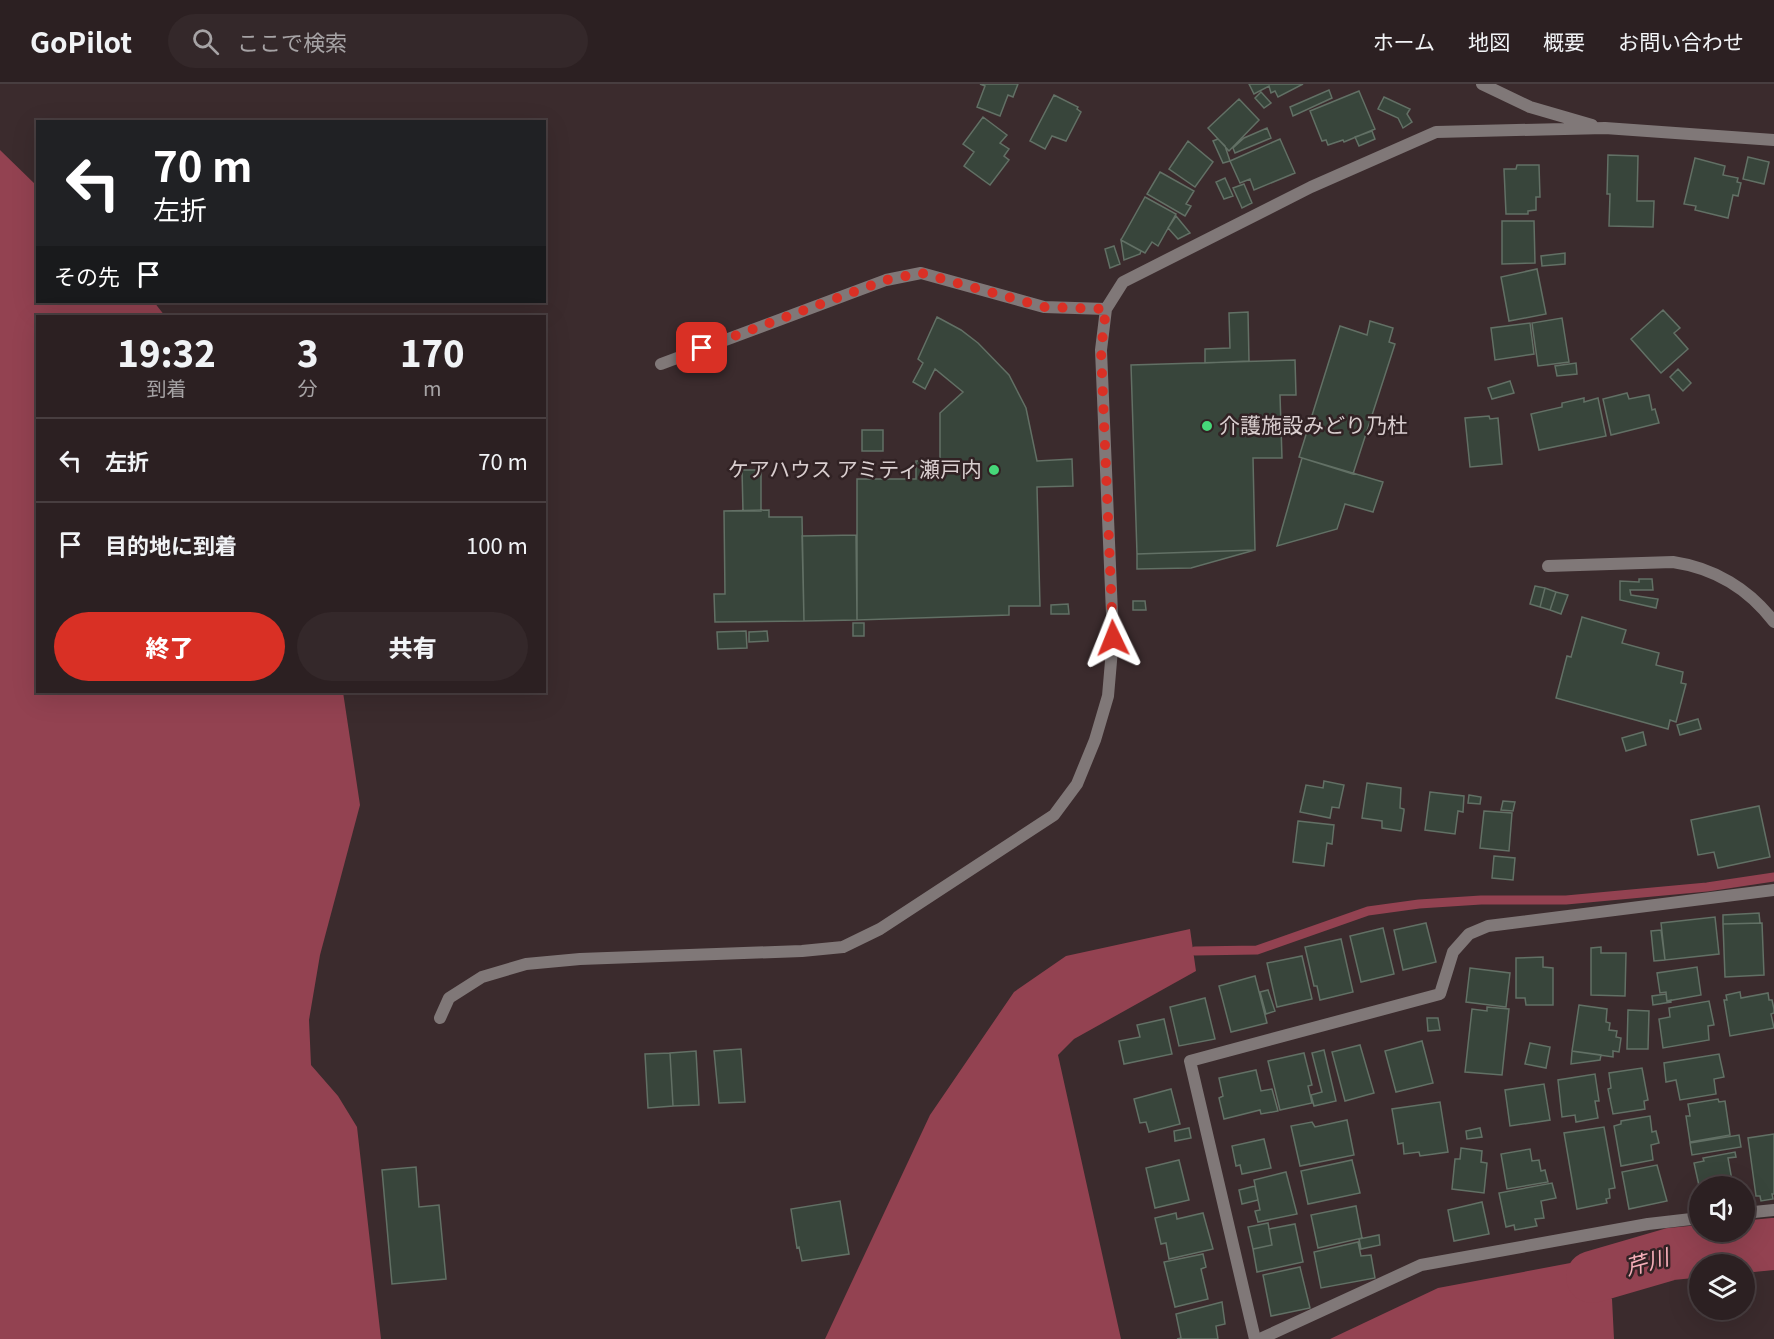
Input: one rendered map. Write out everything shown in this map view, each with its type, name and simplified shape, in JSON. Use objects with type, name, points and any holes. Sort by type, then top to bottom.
[{"type":"street","points":[[1482,84],[1530,107],[1605,128]]},
{"type":"street","points":[[440,1018],[449,998],[482,977],[526,964],[580,959],[802,951],[843,947],[880,929],[1054,815],[1077,784],[1095,740],[1108,696],[1113,638],[1101,350],[1106,309],[1123,282],[1311,187],[1436,132],[1605,128],[1774,140]]},
{"type":"street","points":[[661,364],[886,280],[921,273],[1044,307],[1106,309]]},
{"type":"street","points":[[1548,566],[1673,562],[1694,565],[1723,577],[1749,594],[1774,622]]},
{"type":"street","points":[[1255,1339],[1190,1061],[1440,994],[1453,952],[1469,934],[1488,926],[1774,890]]},
{"type":"street","points":[[1755,1212],[1774,1210]]},
{"type":"street","points":[[1260,1339],[1421,1265],[1648,1224],[1689,1219]]},
{"type":"shaded area","points":[[0,150],[36,185],[36,303],[155,303],[164,315],[36,315],[36,693],[343,693],[360,805],[320,955],[309,1020],[311,1065],[338,1096],[357,1127],[381,1339],[0,1339]]},
{"type":"shaded area","points":[[1190,929],[1196,971],[1074,1039],[1058,1055],[1121,1339],[825,1339],[930,1115],[1014,992],[1066,956]]},
{"type":"shaded area","points":[[1581,1261],[1612,1299],[1614,1339],[1330,1339],[1438,1288]]},
{"type":"building","points":[[980,84],[1018,84],[1013,97],[1008,95],[1000,116],[977,107],[985,86]]},
{"type":"building","points":[[1249,84],[1303,84],[1278,97],[1275,91],[1271,93],[1269,86],[1254,94]]},
{"type":"building","points":[[1329,90],[1332,98],[1293,116],[1290,107]]},
{"type":"building","points":[[1359,91],[1375,129],[1344,142],[1343,140],[1328,145],[1326,140],[1322,141],[1310,111]]},
{"type":"building","points":[[1261,92],[1271,103],[1264,108],[1255,98]]},
{"type":"building","points":[[1054,95],[1078,107],[1077,109],[1081,112],[1066,141],[1052,136],[1045,149],[1030,141]]},
{"type":"building","points":[[1384,97],[1410,109],[1407,114],[1412,122],[1403,128],[1398,118],[1378,109]]},
{"type":"building","points":[[1239,99],[1259,120],[1229,151],[1208,128]]},
{"type":"building","points":[[983,117],[1007,135],[1000,143],[1009,149],[1004,156],[1009,160],[990,185],[964,166],[974,152],[963,144]]},
{"type":"building","points":[[1267,128],[1271,138],[1235,153],[1233,148],[1244,138]]},
{"type":"building","points":[[1372,131],[1375,139],[1359,146],[1355,137]]},
{"type":"building","points":[[1218,139],[1225,146],[1230,161],[1223,163],[1213,141]]},
{"type":"building","points":[[1280,139],[1295,173],[1254,190],[1250,179],[1240,183],[1230,161]]},
{"type":"building","points":[[1188,141],[1213,162],[1195,187],[1169,169]]},
{"type":"building","points":[[1608,155],[1638,156],[1637,201],[1654,201],[1653,227],[1609,226]]},
{"type":"building","points":[[1748,157],[1769,162],[1764,184],[1743,179]]},
{"type":"building","points":[[1695,158],[1725,166],[1723,175],[1738,178],[1737,182],[1741,183],[1738,196],[1733,195],[1728,218],[1695,210],[1696,206],[1684,204]]},
{"type":"building","points":[[1517,165],[1539,165],[1540,197],[1536,197],[1536,210],[1528,211],[1528,214],[1506,214],[1504,169],[1516,169]]},
{"type":"building","points":[[1160,172],[1194,191],[1186,204],[1191,206],[1185,216],[1147,194]]},
{"type":"building","points":[[1225,178],[1233,196],[1224,199],[1216,182]]},
{"type":"building","points":[[1244,184],[1252,203],[1242,208],[1233,188]]},
{"type":"building","points":[[1145,197],[1176,214],[1158,246],[1152,242],[1145,253],[1121,240]]},
{"type":"building","points":[[1176,216],[1190,233],[1178,239],[1168,228]]},
{"type":"building","points":[[1502,221],[1534,221],[1535,263],[1502,264]]},
{"type":"building","points":[[1121,240],[1141,251],[1140,254],[1124,260]]},
{"type":"building","points":[[1114,246],[1120,264],[1110,268],[1105,249]]},
{"type":"building","points":[[1565,253],[1565,264],[1542,266],[1541,256]]},
{"type":"building","points":[[1537,269],[1546,314],[1509,321],[1501,277]]},
{"type":"building","points":[[1663,310],[1680,328],[1674,333],[1688,349],[1661,373],[1631,339]]},
{"type":"building","points":[[1248,312],[1249,361],[1205,363],[1205,349],[1230,348],[1229,313]]},
{"type":"building","name":"ケアハウス アミティ瀬戸内","points":[[937,317],[961,330],[978,343],[1009,375],[1026,408],[1037,461],[1072,459],[1073,486],[1037,487],[1040,606],[1009,606],[1009,615],[857,620],[857,479],[916,479],[916,461],[940,461],[940,413],[963,392],[935,369],[925,389],[913,382],[923,363],[918,359]]},
{"type":"building","points":[[1562,318],[1569,362],[1538,366],[1532,323]]},
{"type":"building","points":[[1370,321],[1393,328],[1389,342],[1395,344],[1353,474],[1299,457],[1340,326],[1367,335]]},
{"type":"building","points":[[1530,323],[1534,354],[1495,360],[1491,328]]},
{"type":"building","name":"介護施設みどり乃杜","points":[[1295,360],[1296,395],[1280,395],[1282,458],[1253,458],[1255,550],[1137,554],[1131,365]]},
{"type":"building","points":[[1576,363],[1577,374],[1557,376],[1555,366]]},
{"type":"building","points":[[1678,369],[1691,383],[1683,391],[1670,377]]},
{"type":"building","points":[[1510,381],[1514,393],[1492,399],[1488,388]]},
{"type":"building","points":[[1627,393],[1629,399],[1649,395],[1652,410],[1655,409],[1659,423],[1611,435],[1603,399]]},
{"type":"building","points":[[1584,398],[1584,402],[1598,398],[1606,436],[1539,450],[1531,414],[1562,407],[1562,403]]},
{"type":"building","points":[[1489,416],[1490,419],[1498,418],[1502,464],[1470,467],[1465,418]]},
{"type":"building","points":[[862,430],[883,430],[883,451],[862,451]]},
{"type":"building","points":[[1302,458],[1383,482],[1373,512],[1345,504],[1337,529],[1277,546]]},
{"type":"building","points":[[742,470],[761,470],[761,511],[743,511]]},
{"type":"building","points":[[769,510],[769,517],[802,517],[804,621],[715,622],[714,594],[725,594],[724,511]]},
{"type":"building","points":[[856,535],[857,620],[804,621],[802,536]]},
{"type":"building","points":[[1255,550],[1191,568],[1137,569],[1137,554]]},
{"type":"building","points":[[1639,579],[1652,579],[1653,590],[1630,590],[1631,595],[1658,599],[1656,608],[1620,600],[1620,581],[1639,582]]},
{"type":"building","points":[[1535,586],[1545,588],[1540,607],[1530,604]]},
{"type":"building","points":[[1545,588],[1556,592],[1550,610],[1540,607]]},
{"type":"building","points":[[1556,592],[1568,595],[1561,614],[1550,610]]},
{"type":"building","points":[[1133,601],[1145,601],[1146,610],[1133,610]]},
{"type":"building","points":[[1068,604],[1069,614],[1051,614],[1051,605]]},
{"type":"building","points":[[1582,617],[1626,630],[1622,643],[1659,653],[1656,665],[1683,672],[1681,683],[1686,684],[1676,722],[1670,720],[1668,729],[1556,698],[1567,656],[1571,657]]},
{"type":"building","points":[[853,623],[864,623],[864,636],[853,636]]},
{"type":"building","points":[[746,631],[747,648],[718,649],[717,632]]},
{"type":"building","points":[[767,631],[768,641],[749,642],[749,632]]},
{"type":"building","points":[[1698,719],[1701,729],[1680,735],[1677,725]]},
{"type":"building","points":[[1643,732],[1646,745],[1626,751],[1622,738]]},
{"type":"building","points":[[1324,781],[1344,785],[1339,808],[1332,807],[1330,818],[1300,812],[1306,785],[1323,788]]},
{"type":"building","points":[[1367,783],[1401,788],[1400,808],[1404,811],[1401,831],[1382,828],[1382,821],[1362,818]]},
{"type":"building","points":[[1430,792],[1464,796],[1463,812],[1458,811],[1455,834],[1425,830]]},
{"type":"building","points":[[1469,795],[1481,797],[1480,804],[1468,803]]},
{"type":"building","points":[[1503,801],[1515,802],[1513,811],[1501,810]]},
{"type":"building","points":[[1759,806],[1770,857],[1718,868],[1714,852],[1698,855],[1691,820]]},
{"type":"building","points":[[1484,811],[1512,813],[1509,851],[1480,848]]},
{"type":"building","points":[[1298,821],[1334,825],[1332,844],[1327,843],[1324,866],[1293,862]]},
{"type":"building","points":[[1494,856],[1515,858],[1513,880],[1492,878]]},
{"type":"building","points":[[1759,913],[1760,923],[1723,924],[1723,915]]},
{"type":"building","points":[[1715,917],[1719,954],[1665,960],[1661,923]]},
{"type":"building","points":[[1426,923],[1436,962],[1403,970],[1394,930]]},
{"type":"building","points":[[1762,923],[1764,975],[1725,977],[1723,924]]},
{"type":"building","points":[[1383,928],[1394,974],[1361,982],[1350,936]]},
{"type":"building","points":[[1661,930],[1665,960],[1654,961],[1651,931]]},
{"type":"building","points":[[1341,939],[1353,992],[1320,1000],[1317,986],[1314,986],[1305,947]]},
{"type":"building","points":[[1601,947],[1601,953],[1626,953],[1625,996],[1591,995],[1591,948]]},
{"type":"building","points":[[1302,956],[1312,999],[1277,1007],[1267,963]]},
{"type":"building","points":[[1543,957],[1543,967],[1553,968],[1553,1005],[1526,1005],[1525,998],[1516,998],[1516,958]]},
{"type":"building","points":[[1697,967],[1701,995],[1667,1001],[1666,992],[1660,993],[1657,973]]},
{"type":"building","points":[[1470,968],[1510,973],[1506,1007],[1466,1002]]},
{"type":"building","points":[[1255,976],[1267,1023],[1231,1032],[1219,986]]},
{"type":"building","points":[[1268,990],[1275,1011],[1266,1014],[1260,992]]},
{"type":"building","points":[[1740,992],[1741,998],[1768,993],[1774,1009],[1774,1013],[1771,1014],[1774,1028],[1730,1036],[1724,1000],[1727,1000],[1726,995]]},
{"type":"building","points":[[1666,994],[1667,1001],[1671,1000],[1671,1002],[1653,1005],[1652,996]]},
{"type":"building","points":[[1205,998],[1215,1039],[1179,1046],[1170,1007]]},
{"type":"building","points":[[1709,1001],[1714,1025],[1708,1026],[1709,1040],[1663,1048],[1659,1019],[1670,1017],[1669,1008]]},
{"type":"building","points":[[1579,1005],[1607,1009],[1606,1022],[1610,1023],[1609,1030],[1617,1031],[1616,1037],[1621,1038],[1619,1052],[1613,1051],[1613,1057],[1572,1051]]},
{"type":"building","points":[[1487,1007],[1509,1009],[1502,1075],[1465,1072],[1472,1009],[1487,1011]]},
{"type":"building","points":[[1628,1010],[1649,1011],[1648,1049],[1627,1049]]},
{"type":"building","points":[[1427,1018],[1438,1018],[1440,1030],[1428,1031]]},
{"type":"building","points":[[1164,1019],[1172,1054],[1124,1064],[1119,1041],[1140,1037],[1137,1025]]},
{"type":"building","points":[[1422,1041],[1433,1083],[1396,1092],[1385,1051]]},
{"type":"building","points":[[1530,1043],[1550,1047],[1546,1068],[1525,1064]]},
{"type":"building","points":[[1360,1045],[1374,1093],[1345,1101],[1332,1052]]},
{"type":"building","points":[[741,1049],[745,1102],[719,1103],[714,1051]]},
{"type":"building","points":[[1324,1050],[1336,1101],[1314,1106],[1311,1095],[1322,1092],[1312,1053]]},
{"type":"building","points":[[696,1051],[699,1105],[673,1106],[670,1053]]},
{"type":"building","points":[[1572,1051],[1601,1055],[1600,1060],[1571,1064]]},
{"type":"building","points":[[670,1053],[673,1106],[648,1108],[645,1054]]},
{"type":"building","points":[[1304,1053],[1312,1085],[1308,1086],[1312,1103],[1280,1110],[1268,1061]]},
{"type":"building","points":[[1719,1054],[1724,1077],[1714,1079],[1716,1094],[1680,1100],[1676,1080],[1666,1082],[1664,1063]]},
{"type":"building","points":[[1642,1068],[1648,1100],[1644,1101],[1645,1109],[1613,1114],[1608,1089],[1611,1088],[1609,1073]]},
{"type":"building","points":[[1256,1070],[1261,1091],[1272,1089],[1278,1111],[1261,1114],[1260,1110],[1224,1119],[1219,1098],[1223,1096],[1219,1078]]},
{"type":"building","points":[[1595,1074],[1599,1101],[1595,1101],[1598,1118],[1576,1122],[1575,1115],[1562,1117],[1558,1080]]},
{"type":"building","points":[[1544,1084],[1550,1120],[1510,1126],[1505,1090]]},
{"type":"building","points":[[1171,1089],[1180,1124],[1149,1132],[1146,1122],[1140,1123],[1134,1099]]},
{"type":"building","points":[[1718,1099],[1719,1102],[1725,1101],[1730,1135],[1690,1142],[1686,1116],[1690,1116],[1688,1104]]},
{"type":"building","points":[[1440,1102],[1448,1152],[1420,1156],[1419,1152],[1404,1154],[1403,1143],[1398,1144],[1392,1109]]},
{"type":"building","points":[[1650,1116],[1652,1132],[1656,1131],[1659,1143],[1651,1145],[1653,1160],[1621,1166],[1614,1126],[1621,1124],[1621,1121]]},
{"type":"building","points":[[1347,1120],[1354,1155],[1300,1166],[1291,1126],[1312,1122],[1315,1127]]},
{"type":"building","points":[[1604,1127],[1615,1188],[1609,1189],[1610,1198],[1606,1199],[1607,1203],[1577,1209],[1564,1133]]},
{"type":"building","points":[[1189,1128],[1191,1138],[1175,1141],[1174,1131]]},
{"type":"building","points":[[1480,1128],[1482,1137],[1467,1139],[1466,1131]]},
{"type":"building","points":[[1774,1134],[1773,1199],[1761,1201],[1760,1196],[1756,1196],[1748,1138]]},
{"type":"building","points":[[1739,1135],[1741,1147],[1692,1155],[1690,1143]]},
{"type":"building","points":[[1264,1139],[1271,1168],[1242,1174],[1240,1165],[1236,1166],[1232,1146]]},
{"type":"building","points":[[1461,1148],[1482,1151],[1481,1162],[1487,1163],[1484,1193],[1452,1189],[1455,1159],[1460,1159]]},
{"type":"building","points":[[1530,1149],[1532,1161],[1539,1160],[1541,1171],[1545,1170],[1548,1182],[1507,1189],[1501,1154]]},
{"type":"building","points":[[1735,1152],[1736,1157],[1728,1158],[1731,1176],[1697,1176],[1694,1163],[1704,1161],[1703,1158]]},
{"type":"building","points":[[1179,1160],[1189,1200],[1155,1208],[1146,1168]]},
{"type":"building","points":[[1352,1160],[1360,1193],[1308,1204],[1301,1171]]},
{"type":"building","points":[[1657,1165],[1667,1201],[1629,1209],[1622,1172]]},
{"type":"building","points":[[416,1167],[419,1207],[439,1205],[446,1279],[392,1284],[382,1170]]},
{"type":"building","points":[[1286,1172],[1297,1214],[1258,1222],[1255,1211],[1260,1210],[1254,1180]]},
{"type":"building","points":[[1552,1183],[1556,1198],[1541,1201],[1544,1218],[1535,1219],[1537,1226],[1515,1230],[1514,1225],[1506,1227],[1499,1193]]},
{"type":"building","points":[[1255,1186],[1258,1200],[1242,1204],[1239,1190]]},
{"type":"building","points":[[840,1201],[849,1254],[802,1261],[799,1247],[797,1248],[791,1209]]},
{"type":"building","points":[[1482,1202],[1489,1234],[1454,1241],[1448,1210]]},
{"type":"building","points":[[1356,1206],[1362,1238],[1318,1248],[1311,1215]]},
{"type":"building","points":[[1176,1213],[1177,1219],[1203,1213],[1213,1249],[1169,1259],[1166,1243],[1161,1244],[1155,1218]]},
{"type":"building","points":[[1268,1223],[1272,1245],[1253,1249],[1248,1227]]},
{"type":"building","points":[[1295,1224],[1303,1262],[1257,1272],[1253,1249],[1272,1245],[1269,1229]]},
{"type":"building","points":[[1379,1235],[1380,1245],[1361,1249],[1359,1239]]},
{"type":"building","points":[[1358,1242],[1361,1256],[1371,1255],[1375,1278],[1321,1288],[1314,1252]]},
{"type":"building","points":[[1203,1254],[1206,1267],[1201,1269],[1208,1299],[1175,1307],[1164,1262]]},
{"type":"building","points":[[1300,1267],[1310,1308],[1271,1316],[1263,1275]]},
{"type":"building","points":[[1222,1302],[1225,1324],[1216,1326],[1218,1339],[1177,1339],[1181,1338],[1176,1314]]},
{"type":"waterway","points":[[1195,951],[1257,950],[1368,911],[1419,904],[1481,900],[1566,900],[1707,887],[1774,877]]},
{"type":"waterway","name":"芹川","points":[[1592,1277],[1671,1254],[1774,1244]]},
{"type":"place","name":"介護施設みどり乃杜","points":[[1207,426]]},
{"type":"place","name":"ケアハウス アミティ瀬戸内","points":[[994,470]]},
{"type":"route","points":[[702,348],[886,280],[921,273],[1044,307],[1106,309],[1101,350],[1113,638]]}]
